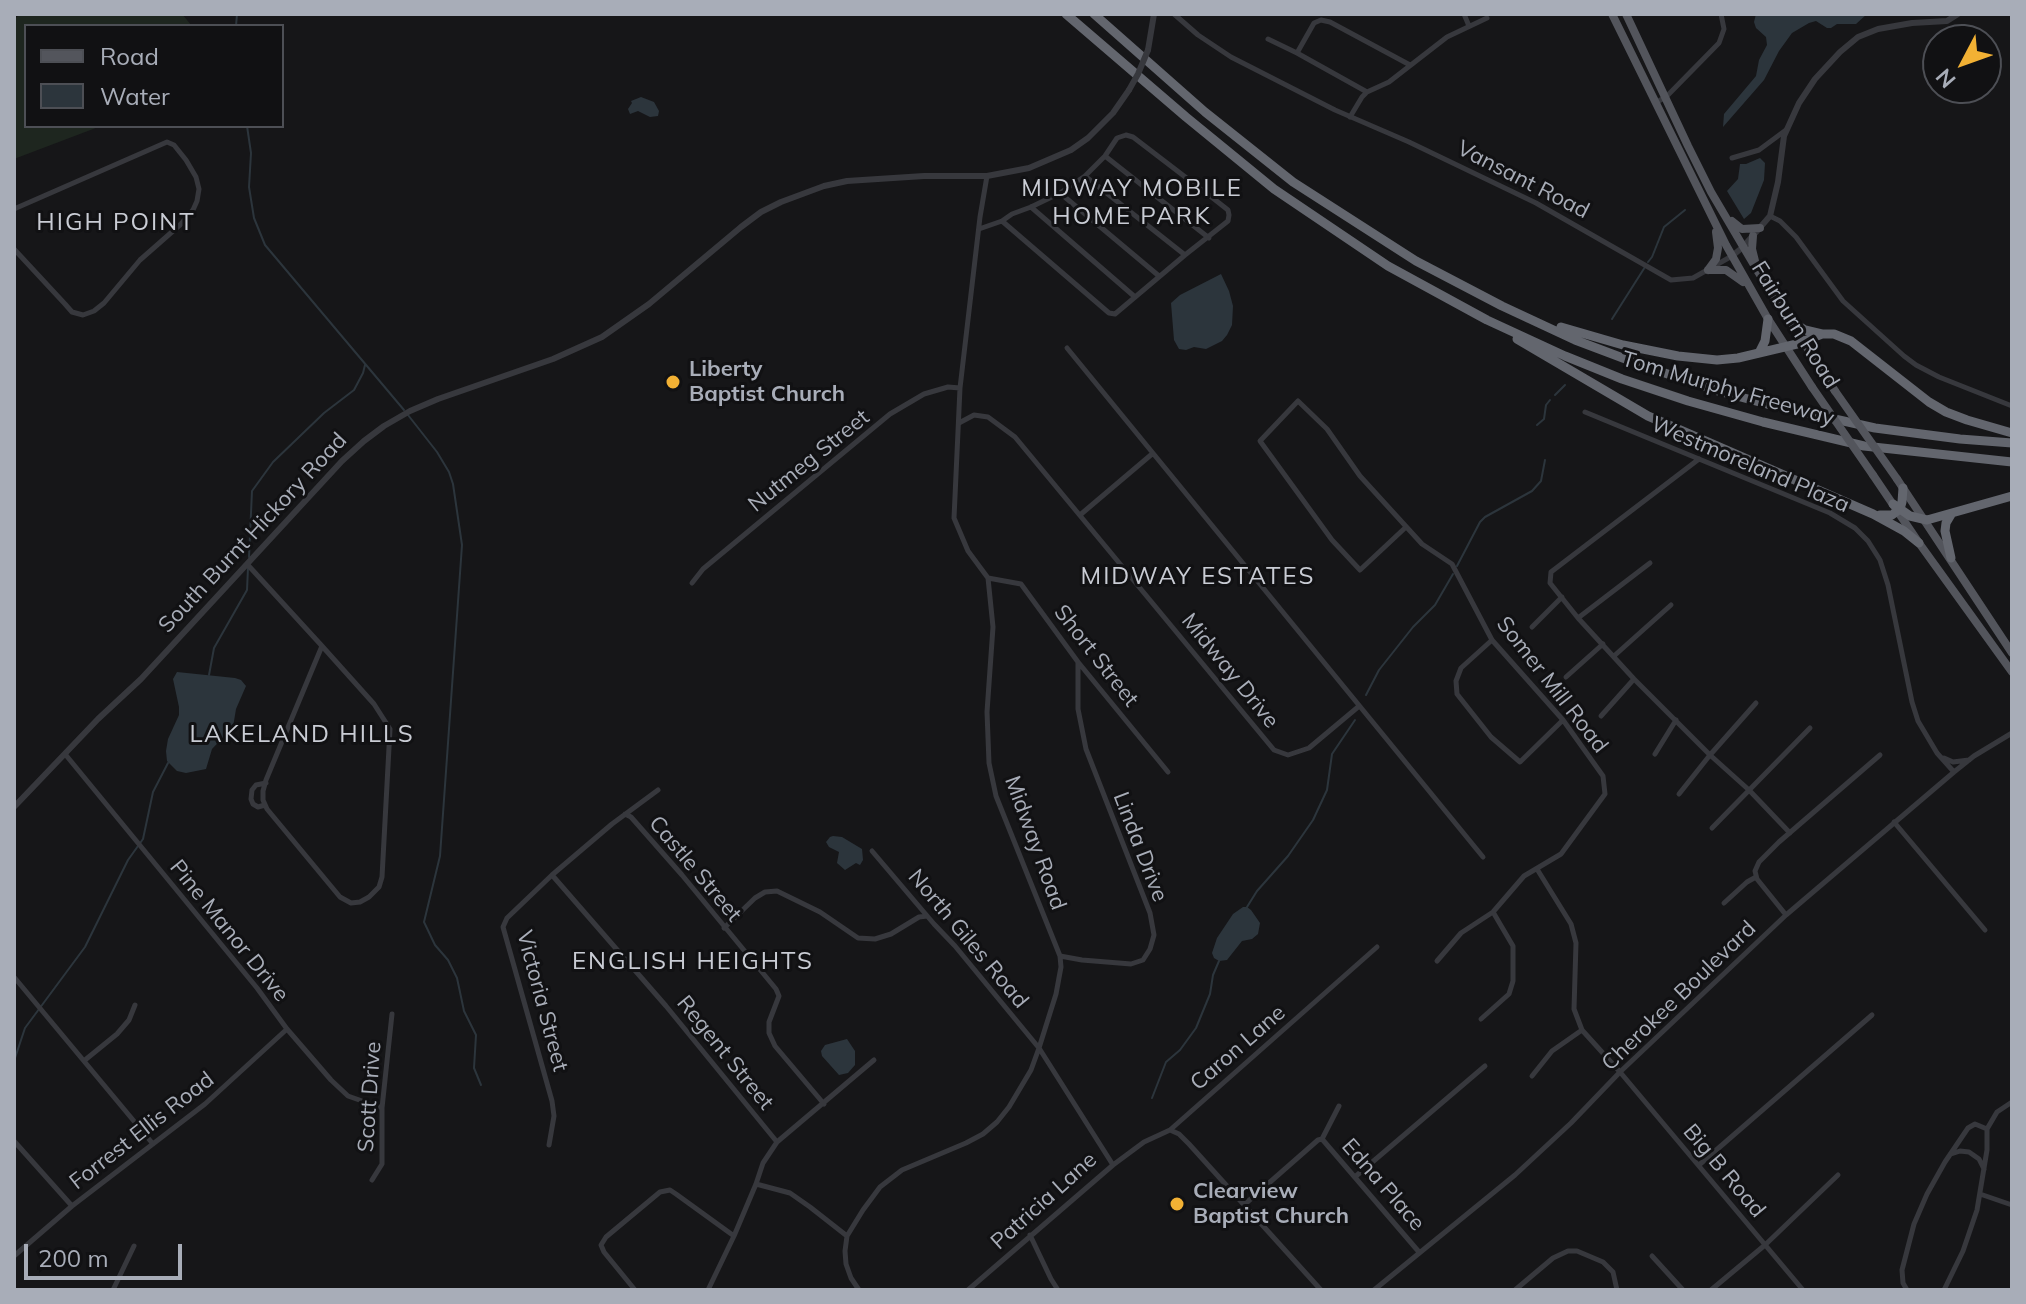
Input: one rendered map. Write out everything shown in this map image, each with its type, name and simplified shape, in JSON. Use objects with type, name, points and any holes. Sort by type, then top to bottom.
[{"type":"highway","name":"Tom Murphy Freeway","points":[[1066,14],[1247,168],[1291,201],[1388,266],[1487,320],[1622,379],[1763,422],[1864,446],[2012,462]]},
{"type":"highway","name":"Tom Murphy Freeway","points":[[1094,14],[1205,112],[1293,182],[1416,261],[1502,306],[1575,340],[1718,391],[1875,428],[2012,443]]},
{"type":"highway","points":[[1502,306],[1602,340],[1678,356],[1717,360],[1759,353],[1822,334]]},
{"type":"highway","points":[[1759,353],[1765,341],[1768,319]]},
{"type":"highway","points":[[1788,319],[1805,330],[1834,334],[1851,341],[1946,412],[2012,433]]},
{"type":"highway","points":[[1487,320],[1648,416],[1873,514],[1919,543]]},
{"type":"highway","points":[[1873,514],[1888,516],[1902,502],[1903,488]]},
{"type":"highway","points":[[1897,508],[1916,519],[1925,520],[2012,496]]},
{"type":"highway","points":[[1951,558],[1945,531],[1952,513]]},
{"type":"main road","name":"Fairburn Road","points":[[1612,14],[1732,256],[1768,319],[1919,543],[2012,672]]},
{"type":"main road","name":"Fairburn Road","points":[[1626,14],[1688,146],[1743,247],[1835,391],[1951,558],[2012,653]]},
{"type":"main road","points":[[1722,209],[1737,227],[1757,232],[1752,249],[1757,270]]},
{"type":"main road","points":[[1708,270],[1716,259],[1718,248],[1716,224]]},
{"type":"main road","points":[[1708,270],[1726,270],[1749,286]]},
{"type":"street","name":"Vansant Road","points":[[1174,14],[1231,57],[1350,117],[1536,203],[1671,280],[1693,278],[1732,256],[1770,216],[1786,130],[1815,79],[1840,52],[1858,37],[1912,23],[1947,21],[1958,14]]},
{"type":"street","points":[[1464,14],[1469,26]]},
{"type":"street","points":[[1655,104],[1666,97],[1719,43],[1724,29],[1721,14]]},
{"type":"street","name":"South Burnt Hickory Road","points":[[14,807],[141,679],[342,461],[384,426],[438,399],[553,359],[602,337],[649,304],[741,227],[781,202],[847,181],[987,176],[1029,168],[1071,150],[1103,124],[1129,90],[1142,65],[1155,16]]},
{"type":"street","points":[[1350,117],[1367,92],[1389,82],[1447,37],[1487,18]]},
{"type":"street","points":[[1297,53],[1314,23],[1321,20],[1410,65]]},
{"type":"street","points":[[1268,39],[1367,92]]},
{"type":"street","points":[[1732,158],[1759,150],[1786,130]]},
{"type":"street","points":[[979,229],[1060,193],[1085,176],[1105,156],[1117,138],[1126,135],[1133,137],[1214,199],[1228,210],[1229,215],[1228,221],[1209,238],[1115,314],[1109,313],[1002,221]]},
{"type":"street","points":[[14,209],[167,142],[174,145],[186,160],[199,189],[193,210],[181,224],[140,260],[104,303],[83,315],[72,312],[14,249]]},
{"type":"street","points":[[1105,156],[1209,238]]},
{"type":"street","name":"Midway Road","points":[[987,176],[960,388],[954,518],[968,551],[988,578],[993,627],[987,712],[989,763],[996,796],[1060,956]]},
{"type":"street","points":[[1085,176],[1185,255]]},
{"type":"street","points":[[1060,193],[1159,276]]},
{"type":"street","points":[[1031,207],[1135,297]]},
{"type":"street","points":[[1770,216],[1796,237],[1843,301],[1904,356],[1939,377],[2012,406]]},
{"type":"street","points":[[1067,348],[1483,857]]},
{"type":"street","name":"Nutmeg Street","points":[[692,583],[703,569],[890,414],[924,394],[948,387],[960,388]]},
{"type":"street","name":"Somer Mill Road","points":[[1406,527],[1360,570],[1332,540],[1260,441],[1298,401],[1327,429],[1360,476],[1406,527],[1422,544],[1452,564],[1492,640],[1563,720],[1603,776],[1605,794],[1561,854],[1524,876],[1493,912],[1461,933],[1437,961]]},
{"type":"street","name":"Westmoreland Plaza","points":[[1585,412],[1833,515],[1855,528],[1880,560],[1918,721],[1937,753],[1954,772]]},
{"type":"street","name":"Midway Drive","points":[[959,423],[974,415],[988,417],[1015,437],[1274,750],[1288,755],[1309,748],[1358,707]]},
{"type":"street","points":[[1080,515],[1152,454]]},
{"type":"street","points":[[1699,459],[1551,572],[1550,583],[1634,679],[1790,833]]},
{"type":"street","points":[[1578,618],[1650,563]]},
{"type":"street","points":[[247,564],[322,646],[374,704],[390,729],[382,877],[379,887],[360,902],[351,903],[340,897],[265,805],[263,791],[322,646]]},
{"type":"street","name":"Short Street","points":[[988,578],[1021,584],[1078,662],[1168,772]]},
{"type":"street","points":[[1532,627],[1562,597]]},
{"type":"street","points":[[1614,656],[1671,605]]},
{"type":"street","points":[[1492,640],[1461,668],[1456,681],[1457,694],[1491,737],[1520,762],[1563,720]]},
{"type":"street","points":[[1566,677],[1603,644]]},
{"type":"street","name":"Linda Drive","points":[[1060,956],[1131,964],[1143,960],[1154,935],[1150,913],[1086,749],[1078,709],[1078,662]]},
{"type":"street","points":[[1601,716],[1634,679]]},
{"type":"street","points":[[1679,794],[1756,703]]},
{"type":"street","points":[[1655,754],[1676,720]]},
{"type":"street","points":[[1712,828],[1810,728]]},
{"type":"street","name":"Cherokee Boulevard","points":[[1374,1290],[1524,1166],[1786,915],[1954,772],[2012,733]]},
{"type":"street","points":[[1937,753],[1953,762],[1970,760]]},
{"type":"street","name":"Pine Manor Drive","points":[[65,754],[331,1080],[348,1096],[382,1108]]},
{"type":"street","points":[[1786,915],[1756,877],[1759,862],[1880,755]]},
{"type":"street","points":[[1943,781],[1945,761]]},
{"type":"street","points":[[265,805],[258,807],[251,799],[256,785],[266,783]]},
{"type":"street","name":"Victoria Street","points":[[549,1145],[554,1116],[552,1101],[503,927],[507,918],[552,875],[658,790]]},
{"type":"street","name":"Castle Street","points":[[625,814],[682,875],[776,989],[779,996],[769,1022],[769,1033],[775,1046],[824,1104]]},
{"type":"street","points":[[1894,822],[1985,930]]},
{"type":"street","name":"North Giles Road","points":[[872,851],[1039,1048]]},
{"type":"street","points":[[1532,1076],[1552,1051],[1582,1030],[1574,1009],[1576,943],[1571,924],[1537,869]]},
{"type":"street","name":"Regent Street","points":[[552,875],[666,1006],[777,1142]]},
{"type":"street","points":[[1724,903],[1756,877]]},
{"type":"street","points":[[724,928],[755,898],[765,892],[777,891],[820,912],[858,938],[875,939],[891,934],[919,917],[927,916]]},
{"type":"street","points":[[1481,1019],[1509,994],[1513,981],[1513,946],[1493,912]]},
{"type":"street","name":"Caron Lane","points":[[1113,1165],[1144,1142],[1170,1130],[1377,947]]},
{"type":"street","points":[[859,1290],[846,1264],[847,1236],[880,1187],[902,1170],[983,1134],[1009,1107],[1031,1070],[1039,1048],[1056,994],[1060,956]]},
{"type":"street","points":[[15,978],[153,1144]]},
{"type":"street","points":[[85,1060],[117,1034],[129,1020],[135,1005]]},
{"type":"street","name":"Scott Drive","points":[[372,1180],[382,1164],[382,1108],[392,1014]]},
{"type":"street","points":[[1699,1165],[1872,1015]]},
{"type":"street","name":"Forrest Ellis Road","points":[[14,1256],[72,1206],[205,1104],[287,1029]]},
{"type":"street","name":"Big B Road","points":[[1582,1030],[1803,1290]]},
{"type":"street","name":"Patricia Lane","points":[[968,1290],[1113,1165],[1039,1048]]},
{"type":"street","points":[[708,1290],[763,1163],[777,1142],[874,1060]]},
{"type":"street","points":[[1356,1176],[1485,1066]]},
{"type":"street","points":[[1944,1290],[1963,1251],[1980,1194],[1987,1129],[1997,1112],[2012,1102]]},
{"type":"street","points":[[1245,1204],[1322,1139],[1339,1106]]},
{"type":"street","points":[[1907,1290],[1902,1270],[1927,1194],[1968,1128],[1975,1124],[1987,1129]]},
{"type":"street","points":[[1170,1130],[1191,1146],[1321,1290]]},
{"type":"street","name":"Edna Place","points":[[1322,1139],[1419,1252]]},
{"type":"street","points":[[14,1141],[72,1206]]},
{"type":"street","points":[[1949,1155],[1969,1152],[1979,1159],[1984,1170]]},
{"type":"street","points":[[1711,1290],[1765,1245],[1838,1175]]},
{"type":"street","points":[[756,1184],[790,1193],[847,1236]]},
{"type":"street","points":[[635,1290],[601,1245],[606,1237],[660,1192],[670,1190],[734,1236]]},
{"type":"street","points":[[1980,1194],[2012,1205]]},
{"type":"street","points":[[1030,1235],[1058,1290]]},
{"type":"street","points":[[113,1290],[134,1246]]},
{"type":"street","points":[[1515,1290],[1553,1258],[1568,1251],[1577,1251],[1603,1262],[1613,1272],[1617,1290]]},
{"type":"street","points":[[1652,1256],[1683,1290]]},
{"type":"shaded area","points":[[21,14],[182,14],[190,24],[24,24],[24,128],[96,128],[14,159],[14,19]]},
{"type":"water","points":[[1756,14],[1867,14],[1856,24],[1837,24],[1827,28],[1816,21],[1792,33],[1764,80],[1723,127],[1724,114],[1756,76],[1759,60],[1767,45],[1766,37],[1756,28]]},
{"type":"water","points":[[641,97],[654,102],[658,116],[650,117],[638,111],[630,114],[631,101]]},
{"type":"water","points":[[1760,158],[1765,163],[1764,180],[1751,213],[1744,219],[1727,191],[1738,179],[1740,164]]},
{"type":"water","points":[[1221,274],[1233,306],[1232,325],[1227,335],[1206,349],[1179,349],[1174,340],[1171,303],[1180,295]]},
{"type":"water","points":[[177,672],[235,678],[246,686],[236,709],[233,727],[212,749],[206,769],[186,773],[177,771],[167,761],[166,751],[179,715],[173,679]]},
{"type":"water","points":[[833,836],[842,837],[862,849],[860,865],[856,863],[845,870],[837,863],[839,852],[826,842]]},
{"type":"water","points":[[1243,907],[1251,910],[1260,923],[1258,934],[1242,941],[1227,960],[1219,961],[1212,953],[1217,938],[1233,914]]},
{"type":"water","points":[[847,1039],[855,1051],[855,1065],[848,1073],[839,1075],[821,1051],[825,1045]]},
{"type":"waterway","points":[[236,24],[237,14]]},
{"type":"waterway","points":[[247,128],[251,153],[249,187],[254,218],[265,245],[404,410]]},
{"type":"waterway","points":[[1648,262],[1664,227],[1685,210]]},
{"type":"waterway","points":[[1612,319],[1645,267]]},
{"type":"waterway","points":[[249,557],[252,491],[273,462],[324,413],[354,390],[365,365]]},
{"type":"waterway","points":[[1555,395],[1565,385]]},
{"type":"waterway","points":[[1537,425],[1544,419],[1550,400]]},
{"type":"waterway","points":[[408,415],[449,472],[462,545],[440,856],[424,922],[457,978],[464,1011],[476,1035],[474,1068],[481,1085]]},
{"type":"waterway","points":[[1457,566],[1480,522],[1532,491],[1541,481],[1545,460]]},
{"type":"waterway","points":[[209,675],[214,648],[247,590],[248,568]]},
{"type":"waterway","points":[[1366,695],[1379,670],[1435,605],[1453,574]]},
{"type":"waterway","points":[[1247,907],[1313,820],[1327,790],[1332,754],[1355,720]]},
{"type":"waterway","points":[[14,1061],[25,1028],[85,947],[128,860],[143,839],[153,792],[168,763]]},
{"type":"waterway","points":[[1152,1098],[1166,1062],[1180,1050],[1196,1028],[1219,961]]},
{"type":"place","name":"Liberty Baptist Church","points":[[673,382]]},
{"type":"place","name":"Clearview Baptist Church","points":[[1177,1204]]},
{"type":"district","name":"MIDWAY MOBILE HOME PARK","points":[[1132,203]]},
{"type":"district","name":"HIGH POINT","points":[[116,223]]},
{"type":"district","name":"MIDWAY ESTATES","points":[[1198,577]]},
{"type":"district","name":"LAKELAND HILLS","points":[[302,735]]},
{"type":"district","name":"ENGLISH HEIGHTS","points":[[693,962]]}]
